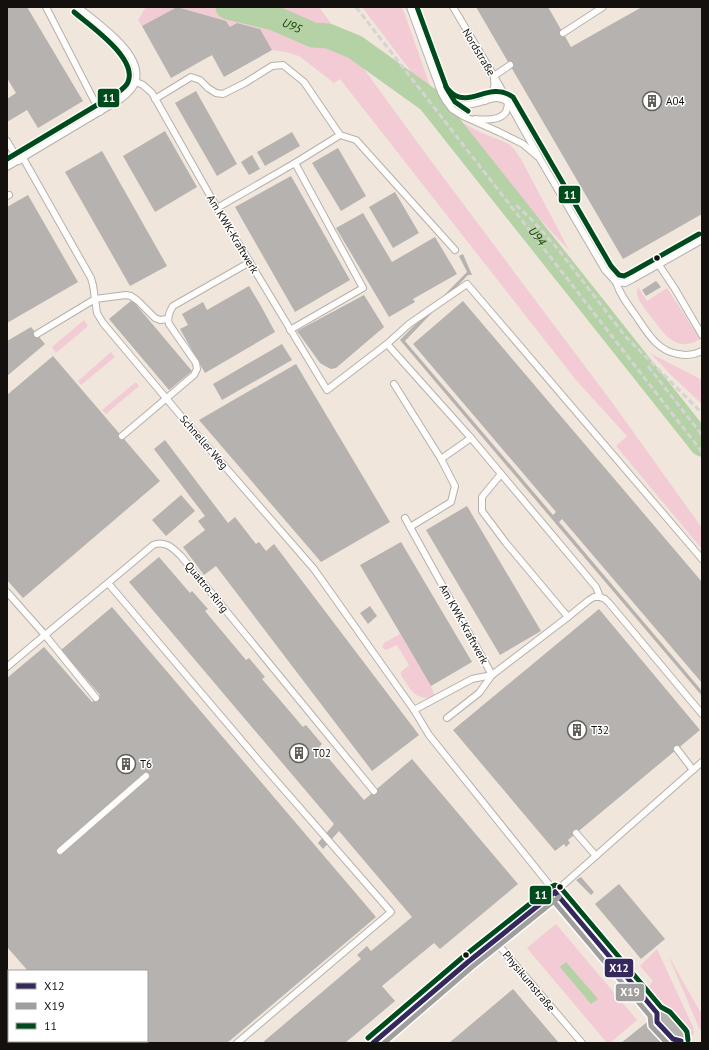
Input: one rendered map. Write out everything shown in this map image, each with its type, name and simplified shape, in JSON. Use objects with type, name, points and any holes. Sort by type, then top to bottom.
[{"type":"lane","points":[[46,7],[100,112]]},
{"type":"lane","points":[[7,168],[121,99],[130,92],[136,82],[136,68],[129,53],[120,41],[78,7]]},
{"type":"lane","points":[[410,7],[441,92],[452,109],[523,144],[540,159]]},
{"type":"lane","name":"Nordstraße","points":[[453,7],[605,270],[616,282],[622,296],[652,338],[658,345],[670,352],[683,355],[692,355],[702,351]]},
{"type":"lane","points":[[563,33],[603,7]]},
{"type":"lane","points":[[155,99],[191,77],[200,80],[216,93],[223,94],[245,83],[272,66],[283,65],[304,82],[340,135],[356,140],[455,250]]},
{"type":"lane","points":[[484,101],[492,93],[495,85],[494,76],[510,65]]},
{"type":"lane","name":"Am KWK-Kraftwerk","points":[[136,82],[144,85],[152,93],[217,208],[327,390],[387,344]]},
{"type":"lane","points":[[441,92],[450,100],[458,104],[469,106],[495,98],[508,102],[506,112],[500,117],[486,120],[471,119]]},
{"type":"lane","points":[[217,208],[340,135]]},
{"type":"lane","name":"Schneller Weg","points":[[7,141],[21,160],[91,278],[97,313],[103,323],[314,570],[414,710],[429,735],[555,892],[657,1013]]},
{"type":"lane","points":[[290,330],[363,288],[295,163]]},
{"type":"lane","points":[[616,282],[624,282],[633,279],[702,240]]},
{"type":"lane","points":[[122,436],[194,375],[197,369],[196,363],[169,324],[168,314],[173,306],[250,262]]},
{"type":"lane","points":[[659,264],[702,335]]},
{"type":"lane","points":[[702,559],[467,284],[409,324],[387,344],[471,438],[596,587],[600,596],[610,603],[700,707],[702,714]]},
{"type":"lane","points":[[37,334],[95,299],[126,295],[131,296],[138,301],[156,318],[160,320],[168,319]]},
{"type":"lane","points":[[394,384],[441,459],[456,486],[451,502],[410,527]]},
{"type":"lane","points":[[441,459],[471,438]]},
{"type":"lane","points":[[500,474],[482,497],[482,511],[506,543],[568,617]]},
{"type":"lane","name":"Am KWK-Kraftwerk","points":[[405,518],[492,675],[472,679],[414,710]]},
{"type":"lane","name":"Quattro-Ring","points":[[7,667],[152,545],[161,543],[168,544],[181,556],[374,791]]},
{"type":"lane","points":[[108,583],[254,755],[391,912],[237,1043]]},
{"type":"lane","points":[[7,592],[96,698]]},
{"type":"lane","points":[[447,718],[479,693],[492,675],[589,600],[600,596]]},
{"type":"lane","points":[[677,749],[694,770]]},
{"type":"lane","name":"Physikumstraße","points":[[582,1043],[495,941],[555,892],[702,762]]},
{"type":"lane","points":[[60,851],[146,776]]},
{"type":"lane","points":[[576,833],[596,856]]},
{"type":"lane","points":[[373,1043],[468,962],[495,941]]},
{"type":"shaded area","points":[[7,7],[702,7],[702,1043],[7,1043]]},
{"type":"shaded area","points":[[146,7],[177,7],[142,26],[138,20]]},
{"type":"shaded area","points":[[177,7],[319,7],[428,157],[614,405],[702,528],[702,549],[616,446],[627,436],[576,380],[340,79],[334,83],[299,56],[272,50],[260,29],[237,23],[230,27],[226,21]]},
{"type":"shaded area","points":[[362,7],[401,7],[434,97],[442,109],[453,118],[480,132],[509,144],[514,149],[521,159],[569,250],[527,206],[496,179],[432,99]]},
{"type":"shaded area","points":[[638,287],[647,301],[667,288],[700,339],[693,343],[680,344],[670,339],[639,300],[637,294]]},
{"type":"shaded area","points":[[84,320],[88,326],[56,353],[52,347]]},
{"type":"shaded area","points":[[111,352],[115,357],[81,385],[78,381]]},
{"type":"shaded area","points":[[650,353],[702,380],[702,404],[670,374]]},
{"type":"shaded area","points":[[136,382],[139,386],[106,414],[102,410]]},
{"type":"shaded area","points":[[400,634],[431,686],[435,697],[428,698],[418,696],[411,690],[401,675],[401,672],[409,665],[397,645],[386,650],[382,647],[384,643]]},
{"type":"shaded area","points":[[556,924],[637,1020],[610,1043],[607,1043],[527,948]]},
{"type":"shaded area","points":[[657,949],[693,1027],[693,1035],[689,1035],[649,987],[653,981],[640,966]]},
{"type":"shaded area","points":[[668,955],[702,1015],[702,1029],[700,1030]]},
{"type":"shaded area","points":[[566,962],[598,999],[591,1004],[560,967]]},
{"type":"building","points":[[7,7],[27,7],[83,101],[38,128],[27,110],[7,122],[7,99],[16,93],[7,78]]},
{"type":"building","points":[[177,7],[226,21],[230,27],[237,23],[260,29],[272,50],[224,77],[212,55],[171,78],[142,26]]},
{"type":"building","name":"A04","points":[[476,7],[548,7],[571,47],[642,7],[702,7],[702,214],[623,259]]},
{"type":"building","points":[[196,91],[237,164],[217,176],[175,103]]},
{"type":"building","points":[[165,131],[197,187],[155,212],[123,156]]},
{"type":"building","points":[[292,132],[300,146],[265,166],[257,152]]},
{"type":"building","points":[[338,148],[366,196],[341,211],[312,163]]},
{"type":"building","points":[[102,151],[167,266],[130,286],[65,172]]},
{"type":"building","points":[[252,155],[260,169],[249,175],[241,162]]},
{"type":"building","points":[[291,176],[350,280],[295,312],[235,207]]},
{"type":"building","points":[[395,192],[419,233],[393,248],[369,207]]},
{"type":"building","points":[[28,195],[78,282],[7,323],[7,207]]},
{"type":"building","points":[[363,213],[392,262],[435,237],[457,274],[413,299],[415,302],[389,317],[336,228]]},
{"type":"building","points":[[463,254],[472,275],[468,275],[405,341],[553,515],[556,512],[413,344],[463,301],[702,582],[702,683],[562,519],[559,522],[702,691],[702,696],[400,340],[467,272],[459,256]]},
{"type":"building","points":[[656,281],[661,287],[646,296],[642,290]]},
{"type":"building","points":[[249,286],[275,332],[205,373],[180,329],[188,325],[182,314],[203,302],[207,310]]},
{"type":"building","points":[[364,295],[384,327],[336,368],[331,369],[320,363],[297,331]]},
{"type":"building","points":[[132,300],[192,371],[169,390],[109,319]]},
{"type":"building","points":[[31,327],[45,344],[7,376],[7,341]]},
{"type":"building","points":[[282,344],[292,360],[222,400],[213,384]]},
{"type":"building","points":[[53,356],[160,481],[23,598],[7,580],[7,395]]},
{"type":"building","points":[[296,364],[390,522],[321,562],[199,420]]},
{"type":"building","points":[[165,440],[228,523],[235,517],[256,544],[259,542],[266,551],[274,544],[419,735],[372,771],[216,566],[204,575],[183,547],[205,530],[198,521],[205,516],[154,449]]},
{"type":"building","points":[[181,495],[195,511],[166,536],[152,520]]},
{"type":"building","points":[[467,506],[541,631],[500,655],[426,530]]},
{"type":"building","points":[[401,542],[472,662],[431,686],[360,565]]},
{"type":"building","name":"T02","points":[[159,557],[190,593],[192,591],[208,609],[205,611],[246,660],[249,658],[265,677],[262,679],[303,727],[306,725],[322,744],[319,747],[364,800],[412,759],[518,884],[440,949],[434,943],[382,986],[395,1001],[345,1043],[262,1043],[361,959],[357,955],[367,946],[371,951],[412,917],[339,831],[323,849],[318,843],[334,824],[129,582]]},
{"type":"building","points":[[370,606],[377,616],[368,624],[360,613]]},
{"type":"building","name":"T6","points":[[112,607],[376,917],[227,1043],[89,1043],[88,1042],[148,1042],[148,970],[27,970],[7,947],[7,678],[44,647],[92,702],[100,695],[61,650]]},
{"type":"building","name":"T32","points":[[599,609],[700,730],[568,840],[570,843],[566,847],[564,844],[555,851],[453,730]]},
{"type":"building","points":[[581,877],[594,892],[591,895],[576,880]]},
{"type":"building","points":[[619,884],[665,939],[641,959],[595,904]]},
{"type":"building","points":[[513,989],[559,1043],[449,1043]]},
{"type":"building","points":[[666,1007],[689,1035],[679,1043],[621,1043]]},
{"type":"building","points":[[7,1018],[8,1042],[28,1043],[7,1043]]},
{"type":"waterway","name":"U95","points":[[228,7],[274,18],[298,28]]},
{"type":"waterway","name":"U94","points":[[228,7],[274,18],[313,35],[328,36],[355,47],[429,100],[702,444]]},
{"type":"railway","points":[[356,7],[702,452]]},
{"type":"railway","points":[[516,205],[532,220],[558,249],[625,336],[702,413]]},
{"type":"railway","points":[[648,366],[702,435]]},
{"type":"transit line","name":"11","points":[[417,7],[447,89],[455,102],[468,111]]},
{"type":"transit line","name":"11","points":[[7,159],[117,93],[125,87],[128,82],[129,73],[126,63],[119,53],[110,43],[74,12]]},
{"type":"transit line","name":"11","points":[[446,87],[452,93],[460,97],[467,98],[489,92],[505,93],[513,97],[611,266],[619,275],[624,276],[630,273],[699,234]]},
{"type":"transit line","name":"11","points":[[368,1038],[463,957],[555,885],[560,887],[661,1007],[670,1012],[685,1029],[688,1040]]},
{"type":"transit line","name":"X12","points":[[555,892],[657,1013],[657,1022],[673,1039],[681,1041]]},
{"type":"transit line","name":"X12","points":[[373,1043],[468,962],[555,892]]},
{"type":"transit line","name":"X19","points":[[550,897],[650,1016],[651,1026],[667,1043]]},
{"type":"transit line","name":"X19","points":[[384,1043],[472,967],[559,897]]},
{"type":"place","name":"A04","points":[[652,101]]},
{"type":"place","name":"T32","points":[[577,730]]},
{"type":"place","name":"T02","points":[[299,753]]},
{"type":"place","name":"T6","points":[[126,764]]}]
